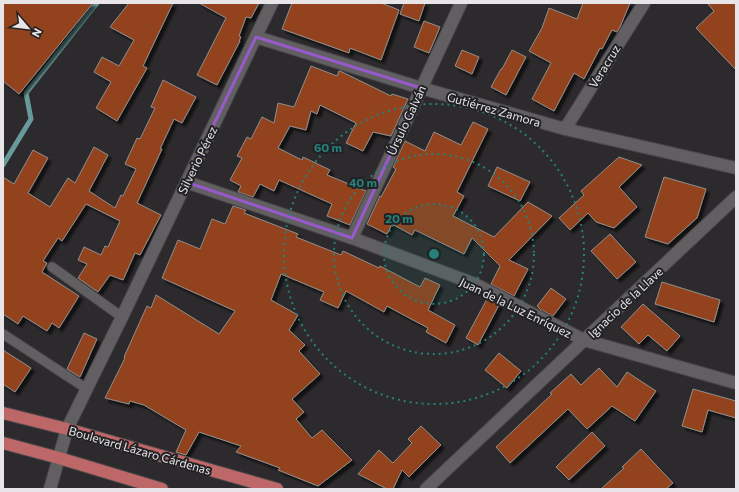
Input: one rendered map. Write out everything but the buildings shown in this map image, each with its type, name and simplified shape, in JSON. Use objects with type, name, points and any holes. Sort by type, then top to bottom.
[{"type":"main road","name":"Boulevard Lázaro Cárdenas","points":[[8,414],[67,429],[277,489]]},
{"type":"main road","points":[[3,443],[162,489]]},
{"type":"street","name":"Silverio Pérez","points":[[50,489],[67,429],[272,3]]},
{"type":"street","name":"Úrsulo Galván","points":[[352,238],[461,3]]},
{"type":"street","name":"Veracruz","points":[[564,129],[644,3]]},
{"type":"street","name":"Gutiérrez Zamora","points":[[256,37],[421,88],[564,129],[736,168]]},
{"type":"street","name":"Juan de la Luz Enríquez","points":[[186,182],[352,238],[475,284],[584,340],[736,383]]},
{"type":"street","name":"Ignacio de la Llave","points":[[426,489],[736,197]]},
{"type":"lane","points":[[52,267],[122,317]]},
{"type":"lane","points":[[3,334],[86,389]]},
{"type":"highlighted area","points":[[256,37],[421,88],[352,238],[186,182]]},
{"type":"waterway","points":[[3,165],[31,119],[26,93],[97,3]]}]
